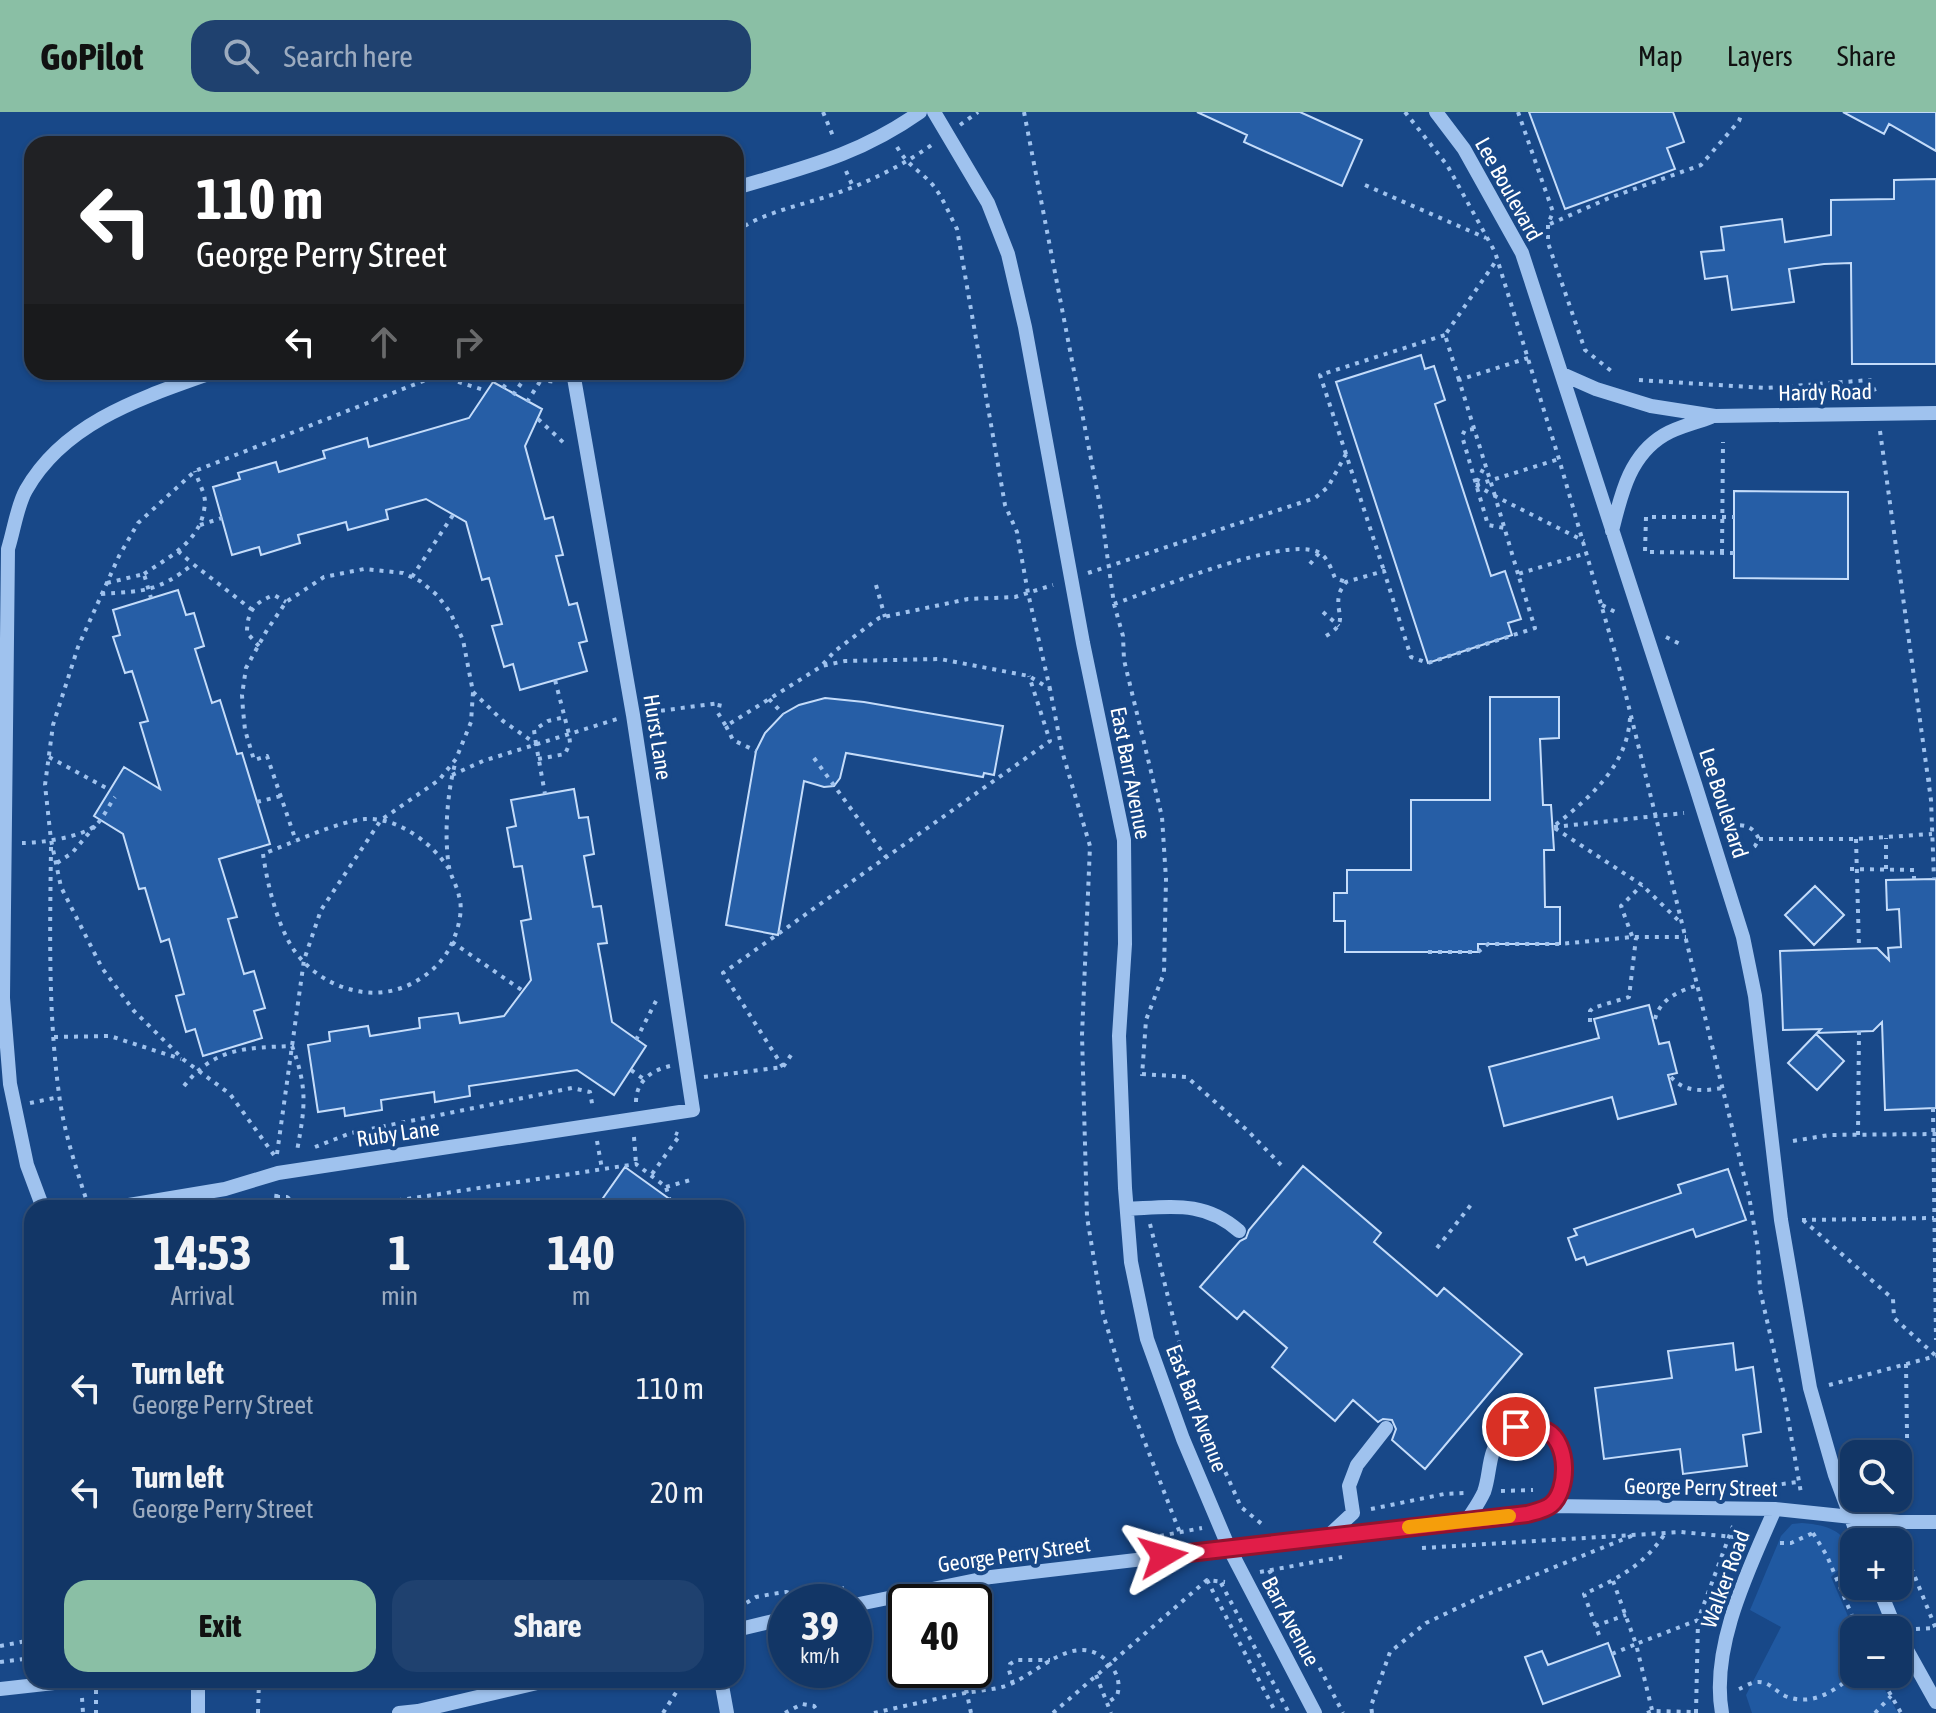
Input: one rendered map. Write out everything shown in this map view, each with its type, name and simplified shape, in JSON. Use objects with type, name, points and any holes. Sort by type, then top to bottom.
[{"type":"street","points":[[744,186],[841,157],[890,133],[920,112]]},
{"type":"street","name":"East Barr Avenue","points":[[934,112],[988,203],[1008,254],[1025,327],[1083,643],[1124,840],[1125,944],[1119,1036],[1131,1262],[1147,1339],[1183,1439],[1229,1548]]},
{"type":"street","name":"Lee Boulevard","points":[[1436,112],[1464,149],[1522,253],[1743,937],[1755,996],[1781,1220],[1810,1388],[1854,1528]]},
{"type":"street","name":"Hardy Road","points":[[1562,374],[1596,389],[1651,406],[1715,416],[1936,413]]},
{"type":"street","points":[[40,1200],[27,1165],[14,1107],[3,998],[8,549],[25,492],[52,452],[104,415],[194,380]]},
{"type":"street","name":"Hurst Lane","points":[[574,380],[633,715],[693,1110]]},
{"type":"street","name":"Hardy Road","points":[[1612,532],[1625,481],[1651,445],[1665,434],[1715,416]]},
{"type":"street","name":"Ruby Lane","points":[[159,1200],[225,1189],[277,1166],[595,1126],[693,1110]]},
{"type":"street","points":[[1127,1209],[1195,1207],[1223,1217],[1239,1231]]},
{"type":"street","points":[[1468,1519],[1484,1492],[1494,1450],[1502,1436],[1516,1427],[1534,1426],[1550,1432],[1558,1442],[1564,1473],[1562,1489],[1550,1506]]},
{"type":"street","points":[[1326,1538],[1353,1513],[1349,1486],[1357,1465],[1386,1428]]},
{"type":"street","name":"George Perry Street","points":[[872,1601],[991,1577],[1527,1514],[1550,1506],[1775,1509],[1904,1522],[1936,1522]]},
{"type":"street","name":"Walker Road","points":[[1722,1713],[1719,1698],[1725,1635],[1775,1509]]},
{"type":"street","name":"Barr Avenue","points":[[1229,1548],[1315,1713]]},
{"type":"street","points":[[744,1628],[768,1622]]},
{"type":"street","points":[[1912,1659],[1936,1702]]},
{"type":"street","points":[[0,1689],[24,1686]]},
{"type":"street","points":[[198,1688],[198,1713]]},
{"type":"street","points":[[399,1713],[519,1688]]},
{"type":"street","points":[[722,1688],[727,1713]]},
{"type":"path","points":[[744,227],[765,215],[841,192],[907,163],[978,112]]},
{"type":"path","points":[[1024,112],[1101,511],[1129,681],[1162,817],[1166,868],[1164,973],[1146,1020],[1142,1088]]},
{"type":"path","points":[[1405,112],[1447,165],[1488,239],[1584,541],[1656,814],[1749,1196],[1758,1249],[1760,1290],[1784,1395],[1798,1482],[1807,1514],[1815,1524],[1813,1533],[1827,1556],[1852,1616]]},
{"type":"path","points":[[1518,112],[1553,212],[1548,224],[1548,243],[1585,350],[1616,375],[1650,382],[1765,388],[1870,380],[1876,393],[1927,780],[1933,802],[1934,879]]},
{"type":"path","points":[[1548,224],[1701,165],[1739,121],[1742,112]]},
{"type":"path","points":[[890,133],[907,163],[932,184],[957,229],[1005,505],[1017,532],[1069,772]]},
{"type":"path","points":[[1365,185],[1488,239]]},
{"type":"path","points":[[1445,335],[1535,628],[1428,663],[1411,657],[1320,375],[1445,335],[1497,261]]},
{"type":"path","points":[[1459,380],[1528,358]]},
{"type":"path","points":[[86,1200],[59,1097],[50,1010],[51,840],[45,785],[53,725],[78,647],[138,523],[195,471],[424,380]]},
{"type":"path","points":[[453,380],[484,390]]},
{"type":"path","points":[[503,388],[509,380]]},
{"type":"path","points":[[513,395],[523,380]]},
{"type":"path","points":[[527,402],[541,380],[561,383]]},
{"type":"path","points":[[538,419],[572,452]]},
{"type":"path","points":[[1474,429],[1465,430],[1462,436],[1488,525],[1504,528]]},
{"type":"path","points":[[1722,553],[1723,442]]},
{"type":"path","points":[[726,726],[822,666],[835,651],[879,618],[968,599],[995,599],[1028,593],[1308,502],[1328,487],[1346,454]]},
{"type":"path","points":[[1476,485],[1559,459]]},
{"type":"path","points":[[1476,485],[1485,464]]},
{"type":"path","points":[[107,583],[144,574],[190,543],[200,525],[205,500],[195,471]]},
{"type":"path","points":[[1476,485],[1584,541]]},
{"type":"path","points":[[412,577],[453,515]]},
{"type":"path","points":[[1734,517],[1646,517],[1645,552],[1734,553]]},
{"type":"path","points":[[200,525],[222,518]]},
{"type":"path","points":[[1114,604],[1266,553],[1292,548],[1319,553],[1329,563],[1335,578],[1346,582],[1384,571]]},
{"type":"path","points":[[178,551],[251,609]]},
{"type":"path","points":[[1310,564],[1319,553]]},
{"type":"path","points":[[1518,574],[1587,553]]},
{"type":"path","points":[[101,594],[150,590],[170,582],[193,564]]},
{"type":"path","points":[[296,841],[267,756],[254,760],[245,730],[242,695],[246,668],[286,602],[324,577],[383,569],[412,577],[437,595],[458,626],[471,670],[471,722],[452,775],[449,869]]},
{"type":"path","points":[[144,574],[151,598]]},
{"type":"path","points":[[1326,636],[1339,626],[1342,616],[1338,596],[1346,582]]},
{"type":"path","points":[[876,585],[885,617]]},
{"type":"path","points":[[259,646],[247,633],[251,609],[259,601],[274,595],[286,602]]},
{"type":"path","points":[[1323,612],[1339,626]]},
{"type":"path","points":[[822,666],[845,661],[940,659],[1029,676],[1050,689]]},
{"type":"path","points":[[1029,676],[1050,741],[1062,751]]},
{"type":"path","points":[[538,759],[565,754],[570,743],[555,680]]},
{"type":"path","points":[[473,692],[503,721],[536,744]]},
{"type":"path","points":[[769,699],[783,714]]},
{"type":"path","points":[[642,713],[720,703],[718,713],[733,740],[756,751]]},
{"type":"path","points":[[1553,827],[1588,799],[1611,772],[1625,743],[1630,712]]},
{"type":"path","points":[[545,794],[534,730],[548,721],[565,717]]},
{"type":"path","points":[[452,775],[483,761],[621,717]]},
{"type":"path","points":[[783,1067],[723,973],[1050,741]]},
{"type":"path","points":[[49,757],[110,790]]},
{"type":"path","points":[[814,758],[886,857]]},
{"type":"path","points":[[276,1200],[277,1166],[304,960],[321,910],[381,820],[439,780],[456,759]]},
{"type":"path","points":[[1927,780],[1936,779]]},
{"type":"path","points":[[257,802],[281,796]]},
{"type":"path","points":[[57,863],[72,853],[115,797]]},
{"type":"path","points":[[1553,827],[1656,814]]},
{"type":"path","points":[[261,847],[275,904],[289,943],[322,977],[339,987],[363,993],[388,992],[409,986],[426,976],[452,942],[459,923],[461,899],[449,869],[440,856],[416,836],[390,822],[364,819],[263,854]]},
{"type":"path","points":[[29,843],[77,833],[97,824]]},
{"type":"path","points":[[1730,825],[1749,826],[1759,839]]},
{"type":"path","points":[[1553,827],[1642,885],[1683,925]]},
{"type":"path","points":[[1759,839],[1856,839],[1935,834]]},
{"type":"path","points":[[1886,838],[1886,869]]},
{"type":"path","points":[[1739,857],[1755,846],[1759,839]]},
{"type":"path","points":[[1856,839],[1859,948]]},
{"type":"path","points":[[51,840],[61,887],[102,968],[134,1011],[184,1060],[230,1094],[277,1166]]},
{"type":"path","points":[[1850,869],[1914,870],[1914,879]]},
{"type":"path","points":[[1590,1022],[1593,1008],[1629,997],[1634,938],[1621,906],[1642,885]]},
{"type":"path","points":[[1428,952],[1478,952],[1488,944],[1560,944],[1686,937]]},
{"type":"path","points":[[452,942],[523,991]]},
{"type":"path","points":[[1655,1019],[1668,999],[1698,985]]},
{"type":"path","points":[[636,1040],[657,998]]},
{"type":"path","points":[[1858,1135],[1859,1031]]},
{"type":"path","points":[[53,1037],[110,1036],[184,1060]]},
{"type":"path","points":[[184,1086],[213,1057],[235,1049],[292,1046]]},
{"type":"path","points":[[292,1046],[299,1063],[305,1096],[296,1152]]},
{"type":"path","points":[[698,1077],[783,1067],[791,1055]]},
{"type":"path","points":[[637,1110],[636,1091],[652,1070],[676,1065]]},
{"type":"path","points":[[631,1070],[645,1080]]},
{"type":"path","points":[[1142,1074],[1187,1077],[1281,1165]]},
{"type":"path","points":[[1671,1077],[1681,1087],[1694,1091],[1723,1088]]},
{"type":"path","points":[[277,1166],[296,1152],[351,1133],[572,1088],[590,1092],[602,1169]]},
{"type":"path","points":[[1933,1108],[1936,1340]]},
{"type":"path","points":[[652,1174],[680,1135],[669,1131]]},
{"type":"path","points":[[636,1164],[633,1135],[646,1133]]},
{"type":"path","points":[[1793,1141],[1829,1135],[1934,1134]]},
{"type":"path","points":[[400,1200],[636,1164],[666,1187],[670,1200]]},
{"type":"path","points":[[666,1187],[694,1179]]},
{"type":"path","points":[[276,1197],[291,1200]]},
{"type":"path","points":[[1437,1248],[1474,1201]]},
{"type":"path","points":[[1147,1208],[1189,1382],[1241,1507],[1263,1525]]},
{"type":"path","points":[[1781,1220],[1935,1217]]},
{"type":"path","points":[[1803,1220],[1893,1299],[1894,1318],[1936,1356]]},
{"type":"path","points":[[1784,1395],[1936,1356]]},
{"type":"path","points":[[1906,1364],[1901,1544],[1936,1629]]},
{"type":"path","points":[[1411,1549],[1681,1532],[1784,1544],[1813,1533]]},
{"type":"path","points":[[1372,1713],[1371,1706],[1390,1652],[1426,1623],[1483,1596],[1636,1534]]},
{"type":"path","points":[[1599,1635],[1584,1594],[1613,1581],[1650,1555],[1664,1535]]},
{"type":"path","points":[[1696,1712],[1698,1620],[1731,1537]]},
{"type":"path","points":[[1207,1580],[1221,1583],[1268,1569],[1352,1556]]},
{"type":"path","points":[[1268,1569],[1343,1713]]},
{"type":"path","points":[[1053,1713],[1207,1580]]},
{"type":"path","points":[[1207,1580],[1276,1713]]},
{"type":"path","points":[[1613,1581],[1636,1644],[1650,1712],[1696,1712],[1756,1682],[1768,1684],[1785,1696],[1805,1700],[1824,1697],[1840,1685]]},
{"type":"path","points":[[1221,1583],[1289,1713]]},
{"type":"path","points":[[1595,1626],[1626,1615]]},
{"type":"path","points":[[1612,1654],[1698,1620]]},
{"type":"path","points":[[0,1646],[24,1642]]},
{"type":"path","points":[[874,1713],[1013,1684],[1061,1654],[1089,1652],[1109,1663],[1120,1686],[1117,1696],[1107,1703]]},
{"type":"path","points":[[0,1662],[24,1659]]},
{"type":"path","points":[[1013,1684],[1010,1664],[1017,1660],[1051,1660]]},
{"type":"path","points":[[1096,1675],[1111,1713]]},
{"type":"path","points":[[95,1688],[96,1713]]},
{"type":"path","points":[[258,1713],[259,1688]]},
{"type":"path","points":[[663,1713],[679,1688]]},
{"type":"path","points":[[966,1688],[971,1713]]},
{"type":"path","points":[[1887,1688],[1901,1713]]},
{"type":"path","points":[[1875,1713],[1891,1696]]},
{"type":"path","points":[[785,1713],[802,1704],[814,1706],[819,1713]]},
{"type":"shaded area","points":[[1792,1524],[1819,1525],[1840,1534],[1840,1568],[1831,1577],[1848,1616],[1840,1616],[1840,1688],[1884,1688],[1898,1713],[1752,1713],[1746,1695],[1781,1627],[1750,1610],[1781,1536]]},
{"type":"building","points":[[1197,112],[1300,112],[1362,140],[1342,186],[1244,142],[1247,135]]},
{"type":"building","points":[[1529,112],[1673,112],[1684,142],[1667,148],[1675,169],[1565,209]]},
{"type":"building","points":[[1843,112],[1936,112],[1936,151],[1889,124],[1884,134]]},
{"type":"building","points":[[1936,179],[1936,364],[1852,364],[1851,263],[1789,269],[1794,302],[1732,310],[1727,276],[1705,279],[1701,252],[1724,250],[1721,227],[1782,219],[1785,242],[1831,235],[1831,200],[1894,199],[1894,180]]},
{"type":"building","points":[[1421,355],[1425,369],[1434,366],[1445,400],[1435,404],[1491,576],[1505,571],[1521,619],[1508,623],[1512,635],[1428,663],[1336,382]]},
{"type":"building","points":[[493,382],[542,409],[525,446],[545,519],[553,517],[563,555],[556,556],[569,605],[577,603],[587,641],[579,643],[587,671],[520,690],[513,664],[504,667],[492,626],[502,624],[489,578],[482,580],[466,522],[426,499],[386,510],[388,519],[348,530],[346,522],[298,535],[300,543],[261,555],[259,547],[232,555],[213,487],[240,479],[238,473],[276,462],[279,472],[325,458],[323,451],[367,438],[369,447],[469,418]]},
{"type":"building","points":[[1734,491],[1848,492],[1848,579],[1734,578]]},
{"type":"building","points":[[178,590],[186,615],[194,613],[204,646],[195,649],[212,703],[220,700],[237,754],[242,753],[270,844],[219,859],[237,917],[228,919],[244,974],[254,971],[265,1008],[254,1011],[262,1038],[203,1056],[195,1029],[186,1032],[176,996],[184,994],[169,939],[161,942],[145,888],[139,889],[123,834],[94,816],[124,767],[160,789],[140,723],[148,721],[132,671],[125,673],[113,637],[120,635],[113,610]]},
{"type":"building","points":[[1490,697],[1559,697],[1559,738],[1540,739],[1543,805],[1551,805],[1554,850],[1544,850],[1545,907],[1560,907],[1560,944],[1478,944],[1478,952],[1345,952],[1345,921],[1334,921],[1334,893],[1347,893],[1347,870],[1411,870],[1411,800],[1490,800]]},
{"type":"building","points":[[825,698],[1003,726],[994,775],[984,773],[983,777],[846,753],[840,778],[834,786],[824,787],[804,781],[778,935],[726,925],[756,751],[765,733],[783,714],[799,705]]},
{"type":"building","points":[[574,789],[579,818],[588,817],[594,854],[584,856],[593,907],[601,906],[607,943],[598,944],[612,1022],[646,1046],[614,1095],[577,1070],[469,1086],[470,1096],[435,1102],[434,1092],[381,1100],[382,1110],[345,1116],[344,1108],[318,1112],[308,1045],[330,1041],[329,1032],[368,1026],[370,1036],[420,1028],[419,1018],[458,1013],[460,1023],[504,1016],[531,980],[521,921],[531,919],[522,866],[514,867],[507,828],[516,826],[511,800]]},
{"type":"building","points":[[1936,879],[1936,1108],[1885,1110],[1882,1022],[1873,1031],[1817,1033],[1821,1029],[1783,1030],[1780,951],[1877,948],[1889,960],[1888,948],[1901,947],[1899,909],[1887,910],[1886,880]]},
{"type":"building","points":[[1815,886],[1844,915],[1814,945],[1785,915]]},
{"type":"building","points":[[1649,1005],[1659,1044],[1669,1042],[1677,1073],[1668,1075],[1676,1104],[1618,1119],[1612,1097],[1504,1126],[1489,1067],[1599,1038],[1594,1019]]},
{"type":"building","points":[[1816,1034],[1844,1061],[1817,1090],[1788,1063]]},
{"type":"building","points":[[1303,1166],[1381,1233],[1374,1242],[1437,1296],[1444,1288],[1522,1354],[1425,1469],[1392,1440],[1396,1429],[1392,1420],[1378,1422],[1353,1400],[1335,1421],[1272,1367],[1287,1348],[1244,1311],[1237,1319],[1200,1287],[1246,1238],[1249,1230]]},
{"type":"building","points":[[625,1167],[671,1200],[602,1200]]},
{"type":"building","points":[[1728,1169],[1746,1220],[1696,1237],[1693,1229],[1587,1265],[1584,1257],[1576,1260],[1568,1238],[1577,1235],[1574,1229],[1681,1193],[1678,1185]]},
{"type":"building","points":[[1733,1343],[1736,1370],[1753,1367],[1761,1432],[1743,1435],[1747,1466],[1683,1474],[1680,1449],[1604,1459],[1595,1388],[1672,1378],[1668,1351]]},
{"type":"building","points":[[1608,1643],[1620,1676],[1543,1704],[1525,1657],[1542,1651],[1548,1665]]},
{"type":"slow traffic","points":[[1409,1527],[1509,1516]]},
{"type":"route","points":[[1163,1556],[1527,1514],[1550,1506],[1562,1489],[1564,1473],[1558,1442],[1550,1432],[1534,1426],[1516,1427]]}]
